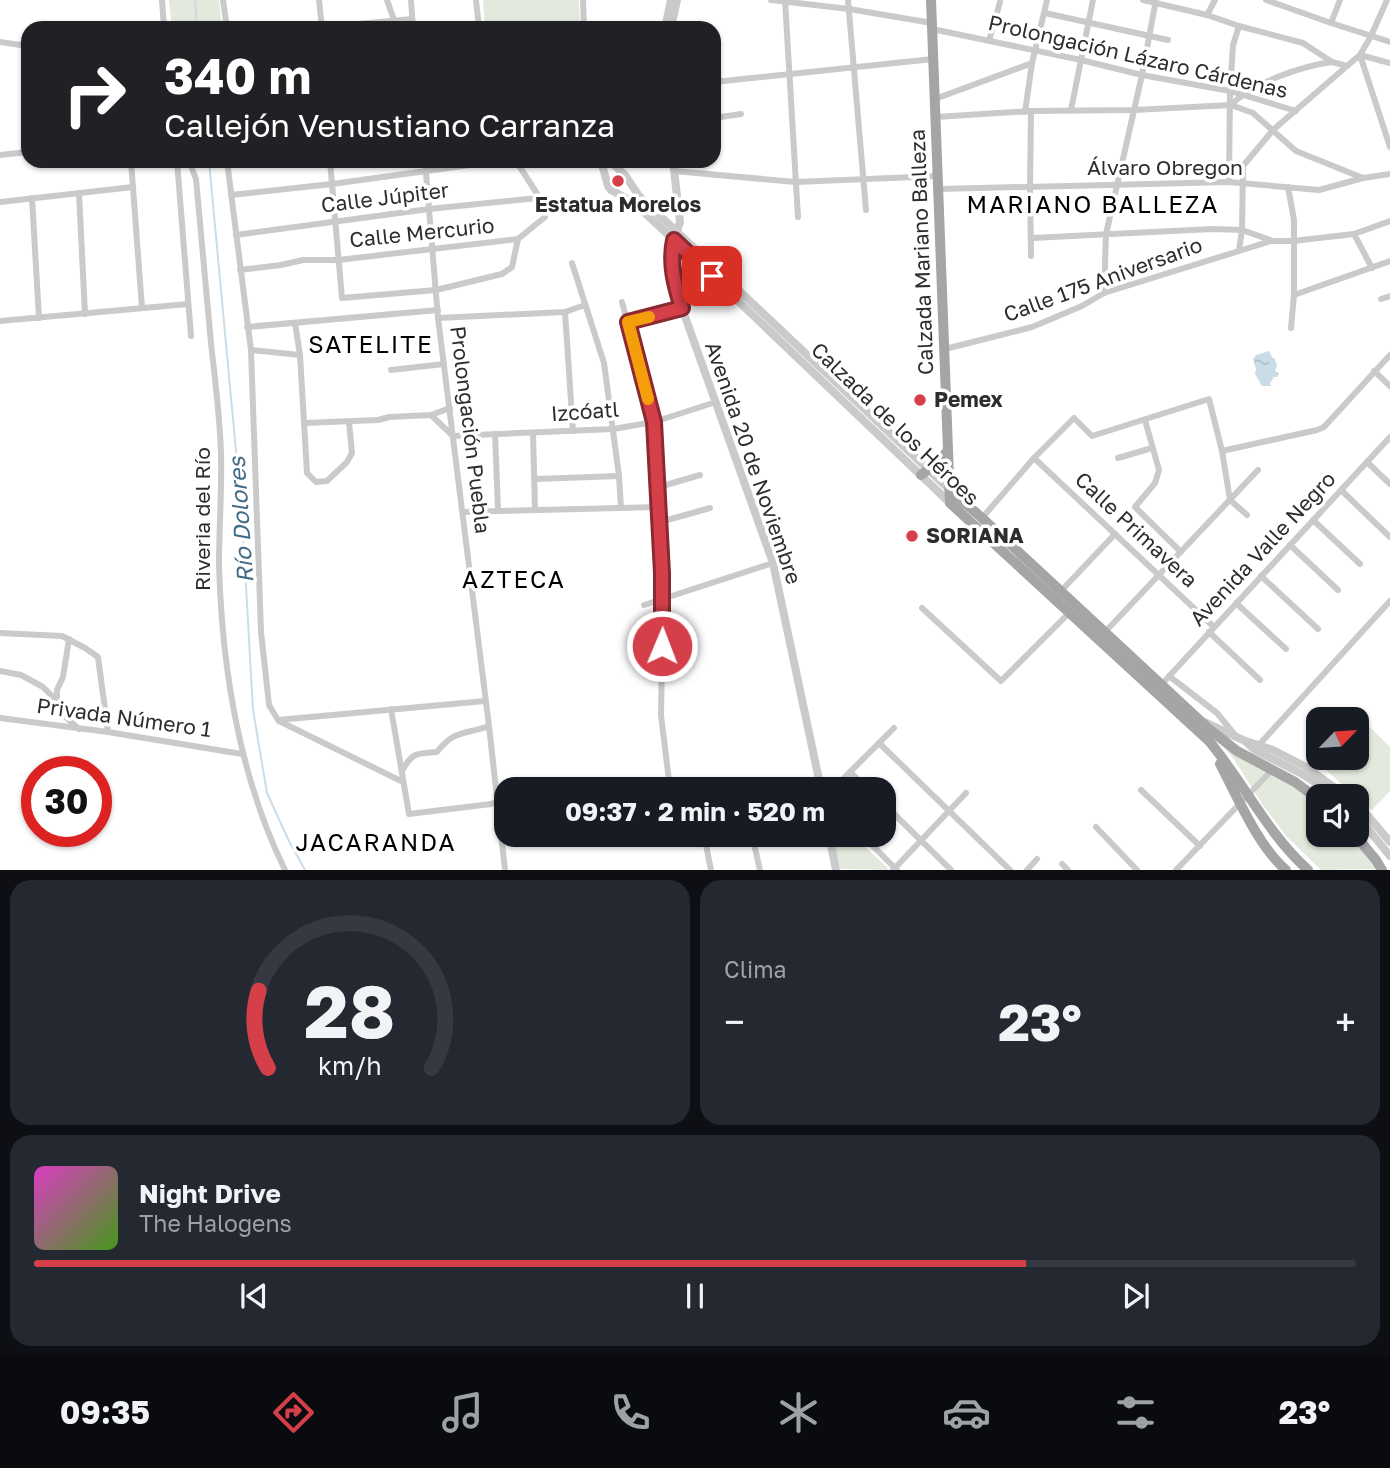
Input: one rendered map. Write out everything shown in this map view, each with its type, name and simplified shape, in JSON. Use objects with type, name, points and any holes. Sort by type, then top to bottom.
[{"type":"main road","name":"Calzada Mariano Balleza","points":[[931,0],[950,503]]},
{"type":"main road","points":[[925,472],[948,450]]},
{"type":"main road","name":"Calzada de los Héroes","points":[[950,490],[1223,741],[1254,751],[1272,770],[1306,790]]},
{"type":"main road","name":"Calzada de los Héroes","points":[[950,503],[1209,741],[1281,843],[1308,870]]},
{"type":"main road","points":[[1209,741],[1267,848],[1286,870]]},
{"type":"main road","points":[[1365,847],[1382,870]]},
{"type":"street","points":[[162,0],[164,21]]},
{"type":"street","points":[[223,0],[226,21]]},
{"type":"street","points":[[319,0],[321,21]]},
{"type":"street","points":[[387,0],[394,20]]},
{"type":"street","points":[[385,21],[412,19],[411,0]]},
{"type":"street","points":[[477,0],[478,21]]},
{"type":"street","points":[[583,0],[584,21]]},
{"type":"street","points":[[666,21],[671,0]]},
{"type":"street","points":[[672,21],[677,0]]},
{"type":"street","name":"Prolongación Lázaro Cárdenas","points":[[771,0],[849,9],[932,26],[1142,75],[1230,91],[1296,111]]},
{"type":"street","points":[[848,0],[866,210]]},
{"type":"street","points":[[1031,256],[1028,111],[1032,63],[1047,0]]},
{"type":"street","points":[[1071,110],[1093,0]]},
{"type":"street","points":[[1143,0],[1156,1],[1303,43],[1332,62],[1347,66]]},
{"type":"street","points":[[1208,15],[1215,0]]},
{"type":"street","points":[[1266,0],[1390,42]]},
{"type":"street","points":[[1293,10],[1296,0]]},
{"type":"street","points":[[1331,23],[1340,0]]},
{"type":"street","points":[[1239,250],[1244,166],[1273,130],[1360,55],[1387,0]]},
{"type":"street","points":[[785,1],[798,217]]},
{"type":"street","points":[[1104,293],[1106,234],[1156,1]]},
{"type":"street","points":[[989,41],[1000,2]]},
{"type":"street","points":[[1045,13],[1168,40]]},
{"type":"street","points":[[1229,182],[1230,91],[1233,45],[1239,26]]},
{"type":"street","points":[[0,42],[21,45]]},
{"type":"street","points":[[1360,55],[1390,63]]},
{"type":"street","points":[[1360,55],[1390,147]]},
{"type":"street","points":[[721,81],[933,59]]},
{"type":"street","points":[[1231,105],[1240,96],[1279,76],[1313,64],[1332,62]]},
{"type":"street","points":[[935,99],[1032,63]]},
{"type":"street","points":[[936,117],[1028,111],[1134,110],[1231,105],[1254,113],[1296,151],[1363,178]]},
{"type":"street","points":[[721,117],[741,114]]},
{"type":"street","points":[[0,155],[21,153]]},
{"type":"street","points":[[132,168],[142,308]]},
{"type":"street","points":[[178,168],[191,336]]},
{"type":"street","name":"Riveria del Río","points":[[192,168],[196,178],[218,404],[221,454],[221,609],[233,703],[242,754],[267,830],[285,870]]},
{"type":"street","points":[[228,168],[251,350],[261,632],[269,705],[278,720],[403,782]]},
{"type":"street","points":[[331,168],[342,298],[436,290],[502,274],[512,267],[518,239]]},
{"type":"street","name":"Prolongación Puebla","points":[[426,168],[438,314],[494,777]]},
{"type":"street","points":[[231,195],[448,168]]},
{"type":"street","points":[[520,168],[538,198]]},
{"type":"street","name":"Calzada de los Héroes","points":[[603,168],[608,186],[614,192],[633,202],[675,236],[925,472],[950,490]]},
{"type":"street","name":"Calzada de los Héroes","points":[[617,168],[675,236]]},
{"type":"street","name":"Avenida 20 de Noviembre","points":[[674,168],[680,222],[671,252],[682,308],[773,563],[818,777]]},
{"type":"street","points":[[606,180],[615,170],[621,172]]},
{"type":"street","points":[[674,171],[796,182],[938,176]]},
{"type":"street","name":"Álvaro Obregon","points":[[939,189],[1229,182],[1319,190],[1390,174]]},
{"type":"street","points":[[614,192],[621,191],[628,181]]},
{"type":"street","points":[[0,202],[133,187]]},
{"type":"street","points":[[1288,187],[1294,220],[1291,328]]},
{"type":"street","points":[[79,193],[85,314]]},
{"type":"street","points":[[32,198],[39,318]]},
{"type":"street","name":"Calle Júpiter","points":[[236,235],[429,209],[538,198]]},
{"type":"street","name":"Calle Mercurio","points":[[240,270],[303,260],[338,260],[518,239],[545,217],[545,206],[538,198]]},
{"type":"street","points":[[1032,238],[1212,229],[1242,230],[1273,241],[1293,241],[1354,234],[1390,221]]},
{"type":"street","points":[[1354,234],[1372,268]]},
{"type":"street","name":"Calle 175 Aniversario","points":[[945,349],[1032,327],[1082,306],[1104,293],[1273,241]]},
{"type":"street","points":[[1294,295],[1390,261]]},
{"type":"street","points":[[572,263],[604,363],[621,508]]},
{"type":"street","points":[[1381,299],[1390,296]]},
{"type":"street","points":[[622,302],[654,422],[663,599],[661,715],[669,777]]},
{"type":"street","points":[[0,321],[188,304]]},
{"type":"street","points":[[247,327],[438,314],[565,312],[585,305]]},
{"type":"street","points":[[628,322],[682,308]]},
{"type":"street","points":[[565,312],[573,431]]},
{"type":"street","points":[[295,323],[300,355],[307,473],[316,482],[327,481],[352,453],[349,422]]},
{"type":"street","points":[[251,350],[300,355]]},
{"type":"street","points":[[1222,451],[1324,427],[1390,355]]},
{"type":"street","points":[[391,370],[444,364]]},
{"type":"street","points":[[1374,371],[1390,386]]},
{"type":"street","points":[[982,518],[1034,458],[1074,418],[1092,436],[1209,399],[1222,451],[1230,500],[1247,515]]},
{"type":"street","name":"Izcóatl","points":[[453,436],[613,429],[654,422],[716,402]]},
{"type":"street","points":[[304,423],[431,415],[450,408]]},
{"type":"street","points":[[431,415],[453,436]]},
{"type":"street","points":[[1145,420],[1159,470],[1155,483],[1135,508],[1181,552]]},
{"type":"street","points":[[533,433],[535,509]]},
{"type":"street","points":[[495,434],[498,510]]},
{"type":"street","name":"Avenida Valle Negro","points":[[1161,685],[1390,437]]},
{"type":"street","points":[[1118,458],[1152,448]]},
{"type":"street","name":"Calle Primavera","points":[[1034,458],[1159,575],[1260,680]]},
{"type":"street","points":[[1367,462],[1390,484]]},
{"type":"street","points":[[1105,632],[1258,470]]},
{"type":"street","name":"Calzada de los Héroes","points":[[925,472],[950,503]]},
{"type":"street","points":[[659,487],[700,475]]},
{"type":"street","points":[[535,479],[619,476]]},
{"type":"street","points":[[1341,490],[1390,537]]},
{"type":"street","points":[[463,512],[660,507]]},
{"type":"street","points":[[660,522],[710,508]]},
{"type":"street","points":[[1313,520],[1360,564]]},
{"type":"street","points":[[1061,591],[1115,534]]},
{"type":"street","points":[[1290,545],[1338,590]]},
{"type":"street","points":[[643,605],[773,563]]},
{"type":"street","points":[[1261,576],[1318,629]]},
{"type":"street","points":[[1254,751],[1390,601]]},
{"type":"street","points":[[1236,603],[1286,649]]},
{"type":"street","points":[[922,608],[1001,681],[1069,613]]},
{"type":"street","points":[[0,633],[62,636],[98,657],[108,733]]},
{"type":"street","points":[[69,639],[57,701],[61,713],[79,729]]},
{"type":"street","points":[[0,671],[21,676],[43,687],[57,701]]},
{"type":"street","points":[[1169,676],[1217,712],[1254,751],[1273,750],[1327,784]]},
{"type":"street","points":[[278,720],[485,701]]},
{"type":"street","points":[[391,709],[408,814],[494,803]]},
{"type":"street","name":"Privada Número 1","points":[[0,718],[242,754]]},
{"type":"street","points":[[1197,719],[1240,739]]},
{"type":"street","points":[[402,773],[407,762],[419,753],[437,752],[447,739],[462,732],[489,726]]},
{"type":"street","points":[[845,777],[894,728]]},
{"type":"street","points":[[879,743],[1010,870]]},
{"type":"street","points":[[1181,868],[1272,770]]},
{"type":"street","points":[[1304,770],[1321,784]]},
{"type":"street","points":[[850,772],[855,777]]},
{"type":"street","points":[[1141,790],[1200,846]]},
{"type":"street","points":[[874,847],[895,869],[966,793]]},
{"type":"street","points":[[896,816],[951,870]]},
{"type":"street","points":[[1369,817],[1390,842]]},
{"type":"street","points":[[1096,827],[1138,870]]},
{"type":"street","points":[[1369,829],[1389,852]]},
{"type":"street","name":"Prolongación Puebla","points":[[502,847],[505,870]]},
{"type":"street","points":[[706,847],[711,870]]},
{"type":"street","points":[[755,847],[760,870]]},
{"type":"street","points":[[831,847],[836,870]]},
{"type":"street","points":[[1027,870],[1037,859]]},
{"type":"street","points":[[1062,864],[1068,870]]},
{"type":"shaded area","points":[[169,0],[219,0],[221,21],[171,21]]},
{"type":"shaded area","points":[[483,0],[579,0],[580,21],[484,21]]},
{"type":"shaded area","points":[[1369,728],[1390,747],[1390,791],[1372,810],[1369,807],[1369,784],[1342,784],[1326,770],[1369,770]]},
{"type":"shaded area","points":[[1211,733],[1306,794],[1306,847],[1362,847],[1381,869],[1319,868],[1287,837],[1262,804],[1234,759]]},
{"type":"shaded area","points":[[835,847],[865,847],[888,868],[887,870],[840,869]]},
{"type":"water","points":[[1269,351],[1275,359],[1275,371],[1279,373],[1270,383],[1271,386],[1262,386],[1255,374],[1253,359],[1256,355]]},
{"type":"waterway","name":"Río Dolores","points":[[195,0],[196,21]]},
{"type":"waterway","name":"Río Dolores","points":[[210,168],[242,516],[253,710],[267,793],[305,870]]},
{"type":"slow traffic","points":[[648,399],[628,322],[649,317]]},
{"type":"place","name":"Estatua Morelos","points":[[618,181]]},
{"type":"place","name":"Pemex","points":[[920,400]]},
{"type":"place","name":"SORIANA","points":[[912,536]]},
{"type":"district","name":"MARIANO BALLEZA","points":[[1093,205]]},
{"type":"district","name":"SATELITE","points":[[371,345]]},
{"type":"district","name":"AZTECA","points":[[514,580]]},
{"type":"district","name":"JACARANDA","points":[[376,843]]},
{"type":"route","points":[[662,646],[660,507],[654,422],[628,322],[682,308],[673,277],[671,252],[674,240],[712,276]]}]
